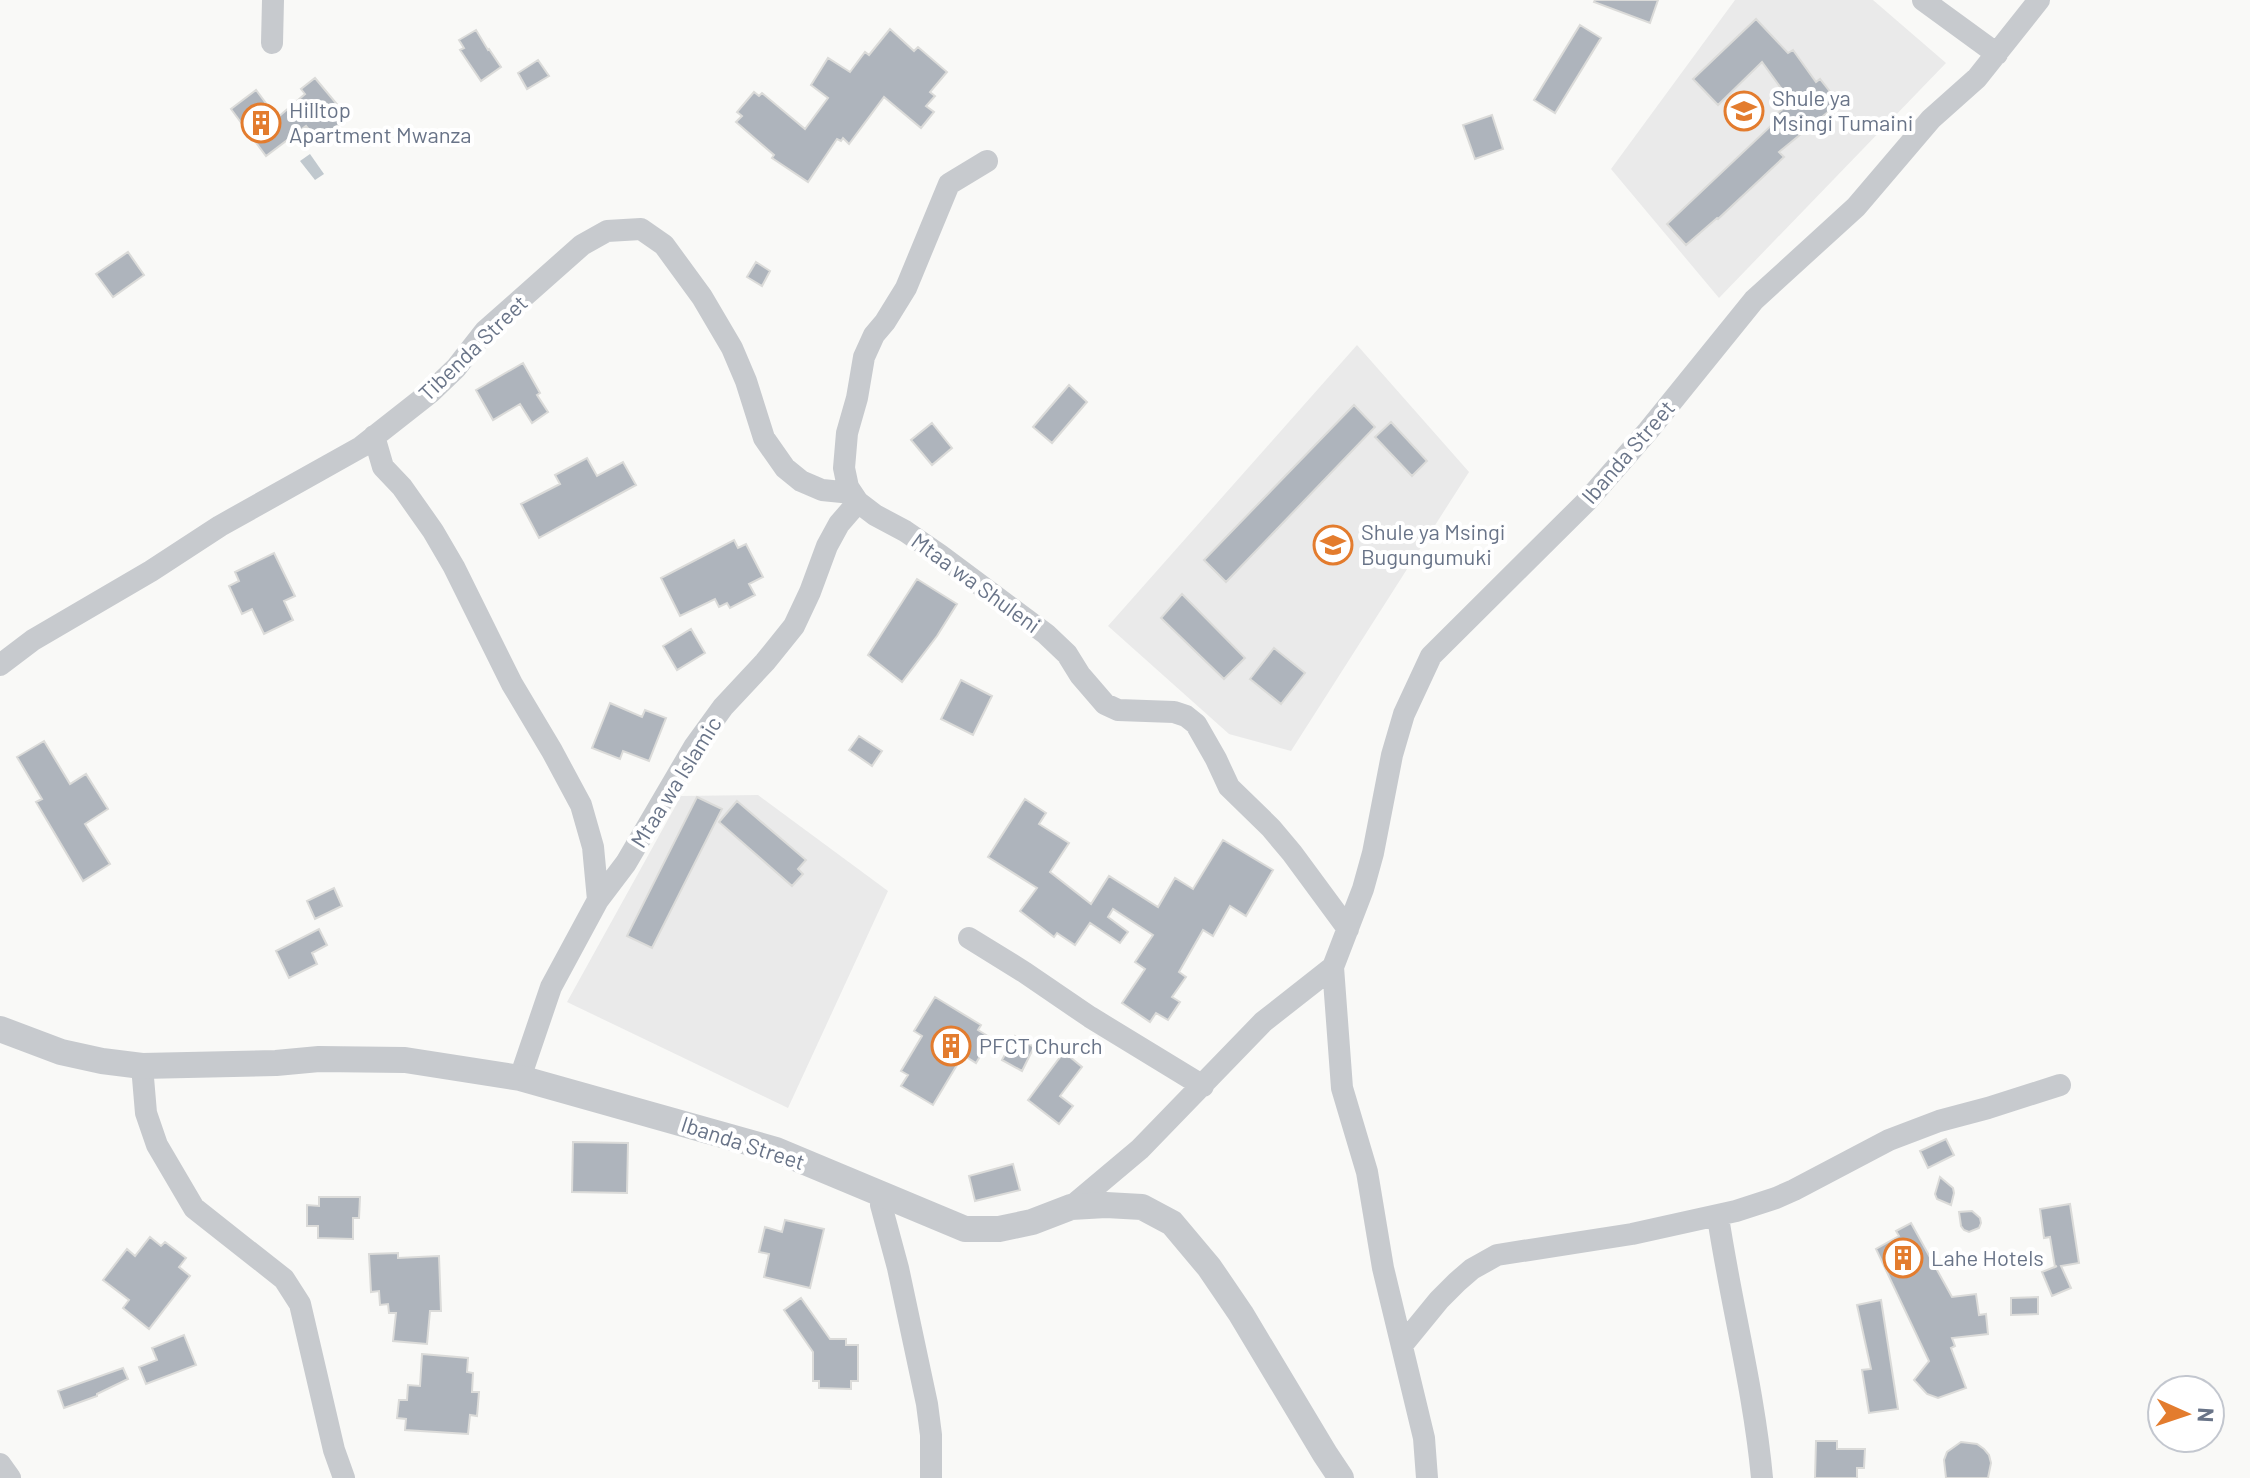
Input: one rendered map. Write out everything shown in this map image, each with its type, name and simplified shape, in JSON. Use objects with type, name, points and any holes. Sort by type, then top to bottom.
[{"type":"street","points":[[272,43],[273,0]]},
{"type":"street","points":[[1923,0],[1997,54]]},
{"type":"street","name":"Ibanda Street","points":[[1333,967],[1373,853],[1392,755],[1404,714],[1431,656],[1587,501],[1754,300],[1856,207],[1931,119],[1977,78],[2039,0]]},
{"type":"street","points":[[855,498],[848,487],[844,468],[847,433],[864,357],[874,335],[906,288],[949,184],[987,161]]},
{"type":"street","name":"Tibenda Street","points":[[0,665],[33,640],[151,571],[220,526],[361,447],[431,392],[456,368],[485,331],[582,245],[607,231],[641,229],[664,245],[702,297],[732,348],[764,438],[785,468],[801,481],[822,490],[855,498]]},
{"type":"street","points":[[374,436],[383,467],[402,487],[433,531],[512,684],[581,805],[593,847],[598,900]]},
{"type":"street","name":"Mtaa wa Shuleni","points":[[855,498],[875,515],[940,555],[1046,634],[1067,654],[1105,704],[1118,710],[1174,712],[1196,724],[1229,787],[1287,846],[1348,929]]},
{"type":"street","name":"Mtaa wa Islamic","points":[[520,1078],[551,987],[598,900],[626,863],[694,747],[723,707],[794,626],[827,546],[855,498]]},
{"type":"street","points":[[969,938],[1203,1086]]},
{"type":"street","points":[[1071,1207],[1140,1149],[1263,1022],[1333,967]]},
{"type":"street","points":[[1333,967],[1342,1088],[1367,1172],[1383,1268],[1424,1438],[1427,1478]]},
{"type":"street","name":"Ibanda Street","points":[[0,1029],[61,1052],[142,1066],[319,1059],[405,1060],[520,1078],[776,1150],[965,1229],[999,1229],[1032,1222],[1071,1207],[1142,1207],[1172,1223],[1209,1267],[1341,1478]]},
{"type":"street","points":[[142,1066],[146,1113],[157,1145],[194,1208],[284,1279],[300,1304],[334,1450],[344,1478]]},
{"type":"street","points":[[1403,1344],[1457,1282],[1497,1255],[1718,1217],[1776,1198],[1889,1140],[1939,1121],[2060,1085]]},
{"type":"street","points":[[884,1195],[881,1205],[927,1404],[931,1478]]},
{"type":"street","points":[[1718,1217],[1755,1420],[1762,1478]]},
{"type":"street","points":[[0,1464],[10,1478]]},
{"type":"shaded area","points":[[1735,0],[1873,0],[1946,63],[1719,298],[1611,169]]},
{"type":"shaded area","points":[[310,154],[324,174],[315,180],[300,161]]},
{"type":"shaded area","points":[[1357,345],[1469,472],[1291,751],[1229,734],[1108,626]]},
{"type":"shaded area","points":[[758,795],[888,891],[788,1108],[567,1002],[681,796]]},
{"type":"building","points":[[1595,0],[1658,0],[1650,23]]},
{"type":"building","points":[[1756,19],[1788,53],[1793,50],[1816,82],[1820,79],[1839,103],[1779,152],[1784,157],[1686,245],[1667,224],[1775,122],[1772,118],[1791,102],[1762,62],[1718,105],[1693,79]]},
{"type":"building","points":[[1580,25],[1601,38],[1555,113],[1534,100]]},
{"type":"building","points":[[890,29],[914,51],[918,47],[947,72],[930,92],[935,96],[926,106],[934,112],[921,128],[884,97],[849,144],[843,138],[841,141],[837,139],[808,182],[772,158],[774,155],[736,122],[742,116],[737,112],[754,92],[759,96],[762,93],[805,129],[828,98],[811,85],[828,58],[850,72],[865,52],[869,55]]},
{"type":"building","points":[[476,30],[501,67],[481,81],[460,50],[464,48],[459,40]]},
{"type":"building","points":[[538,60],[549,76],[527,89],[518,73]]},
{"type":"building","points":[[315,78],[346,115],[341,119],[343,121],[319,142],[306,126],[266,156],[231,109],[256,90],[277,118],[305,94],[301,89]]},
{"type":"building","points":[[1492,115],[1503,149],[1475,159],[1463,125]]},
{"type":"building","points":[[128,252],[144,275],[113,297],[96,274]]},
{"type":"building","points":[[756,262],[770,271],[762,286],[747,277]]},
{"type":"building","points":[[523,363],[548,412],[532,423],[520,404],[493,420],[476,390]]},
{"type":"building","points":[[1069,385],[1087,402],[1052,443],[1033,427]]},
{"type":"building","points":[[1354,405],[1375,427],[1226,582],[1204,560]]},
{"type":"building","points":[[1391,422],[1427,461],[1412,476],[1375,437]]},
{"type":"building","points":[[932,423],[952,448],[932,465],[911,440]]},
{"type":"building","points":[[587,458],[597,476],[623,462],[636,485],[539,538],[521,504],[560,484],[555,475]]},
{"type":"building","points":[[734,540],[738,548],[746,544],[763,577],[749,584],[755,595],[730,608],[727,603],[719,607],[715,599],[680,616],[661,578]]},
{"type":"building","points":[[274,553],[295,596],[284,601],[293,620],[264,634],[252,609],[242,614],[229,586],[239,581],[235,572]]},
{"type":"building","points":[[917,579],[957,604],[902,682],[868,655]]},
{"type":"building","points":[[1182,594],[1245,658],[1224,679],[1161,618]]},
{"type":"building","points":[[691,629],[705,653],[677,670],[663,646]]},
{"type":"building","points":[[1274,648],[1305,673],[1281,704],[1250,679]]},
{"type":"building","points":[[961,680],[992,696],[973,735],[941,719]]},
{"type":"building","points":[[610,703],[642,717],[645,710],[666,718],[649,761],[623,751],[620,759],[592,748]]},
{"type":"building","points":[[859,736],[882,751],[872,766],[849,750]]},
{"type":"building","points":[[44,741],[70,784],[86,774],[108,809],[85,824],[110,864],[83,881],[36,802],[42,799],[17,757]]},
{"type":"building","points":[[697,797],[722,809],[652,948],[627,936]]},
{"type":"building","points":[[1025,799],[1046,813],[1039,824],[1069,843],[1050,872],[1091,904],[1109,876],[1158,907],[1175,878],[1193,889],[1223,840],[1273,870],[1246,916],[1230,906],[1213,936],[1203,930],[1179,972],[1186,977],[1172,997],[1180,1002],[1168,1020],[1156,1013],[1150,1022],[1122,1003],[1145,969],[1135,962],[1153,935],[1113,909],[1108,917],[1128,932],[1120,943],[1090,923],[1075,945],[1057,933],[1054,937],[1020,911],[1037,888],[988,857]]},
{"type":"building","points":[[737,801],[806,860],[798,869],[803,874],[792,886],[719,822]]},
{"type":"building","points":[[334,888],[342,906],[315,919],[307,901]]},
{"type":"building","points":[[319,929],[327,945],[312,953],[317,964],[289,978],[276,951]]},
{"type":"building","name":"PFCT Church","points":[[935,997],[981,1025],[978,1030],[991,1038],[976,1063],[963,1055],[933,1105],[901,1086],[908,1075],[901,1071],[922,1036],[914,1031]]},
{"type":"building","points":[[1015,1036],[1034,1047],[1022,1071],[1002,1060]]},
{"type":"building","points":[[1064,1052],[1082,1067],[1060,1096],[1073,1106],[1059,1124],[1028,1100]]},
{"type":"building","points":[[1946,1139],[1954,1155],[1928,1168],[1920,1151]]},
{"type":"building","points":[[573,1142],[628,1143],[627,1193],[572,1192]]},
{"type":"building","points":[[1013,1164],[1020,1190],[975,1201],[969,1176]]},
{"type":"building","points":[[1940,1177],[1953,1188],[1951,1205],[1937,1199],[1935,1194]]},
{"type":"building","points":[[319,1197],[360,1197],[359,1218],[353,1218],[353,1239],[318,1238],[318,1226],[307,1226],[307,1205],[319,1206]]},
{"type":"building","points":[[2070,1204],[2079,1263],[2061,1266],[2071,1288],[2052,1296],[2042,1272],[2055,1267],[2050,1237],[2044,1238],[2040,1209]]},
{"type":"building","points":[[1972,1211],[1981,1223],[1979,1228],[1969,1232],[1961,1226],[1959,1212]]},
{"type":"building","points":[[785,1220],[824,1229],[810,1288],[764,1277],[769,1254],[759,1252],[765,1227],[782,1232]]},
{"type":"building","points":[[1911,1223],[1952,1297],[1976,1294],[1979,1315],[1986,1314],[1988,1334],[1952,1338],[1955,1346],[1951,1348],[1966,1388],[1938,1398],[1927,1394],[1914,1380],[1929,1361],[1876,1249],[1899,1236],[1896,1231]]},
{"type":"building","points":[[150,1237],[161,1246],[165,1242],[186,1258],[179,1267],[190,1276],[149,1329],[123,1308],[129,1300],[103,1280],[127,1249],[135,1256]]},
{"type":"building","points":[[398,1253],[398,1258],[439,1256],[441,1311],[430,1311],[427,1344],[393,1341],[396,1313],[389,1313],[388,1304],[380,1305],[379,1291],[371,1292],[369,1254]]},
{"type":"building","points":[[2038,1297],[2038,1314],[2011,1315],[2011,1298]]},
{"type":"building","points":[[801,1298],[830,1339],[846,1339],[846,1345],[858,1345],[858,1381],[851,1381],[851,1389],[819,1388],[819,1381],[813,1381],[813,1352],[784,1310]]},
{"type":"building","points":[[1881,1300],[1898,1409],[1869,1413],[1862,1370],[1871,1369],[1857,1305]]},
{"type":"building","points":[[184,1335],[196,1365],[146,1384],[139,1367],[157,1360],[152,1348]]},
{"type":"building","points":[[422,1354],[468,1358],[467,1372],[473,1373],[472,1392],[479,1392],[477,1416],[470,1415],[468,1434],[405,1430],[406,1419],[397,1418],[399,1400],[407,1400],[408,1385],[420,1386]]},
{"type":"building","points":[[123,1368],[128,1379],[97,1396],[64,1408],[58,1391]]},
{"type":"building","points":[[1816,1441],[1837,1441],[1837,1449],[1865,1449],[1864,1468],[1857,1468],[1857,1478],[1815,1478]]},
{"type":"building","points":[[1961,1442],[1977,1444],[1989,1455],[1988,1478],[1946,1478],[1944,1460],[1947,1452]]},
{"type":"place","name":"Shule ya Msingi Tumaini","points":[[1744,111]]},
{"type":"place","name":"Hilltop Apartment Mwanza","points":[[261,123]]},
{"type":"place","name":"Shule ya Msingi Bugungumuki","points":[[1333,545]]},
{"type":"place","name":"PFCT Church","points":[[951,1046]]},
{"type":"place","name":"Lahe Hotels","points":[[1903,1258]]}]
